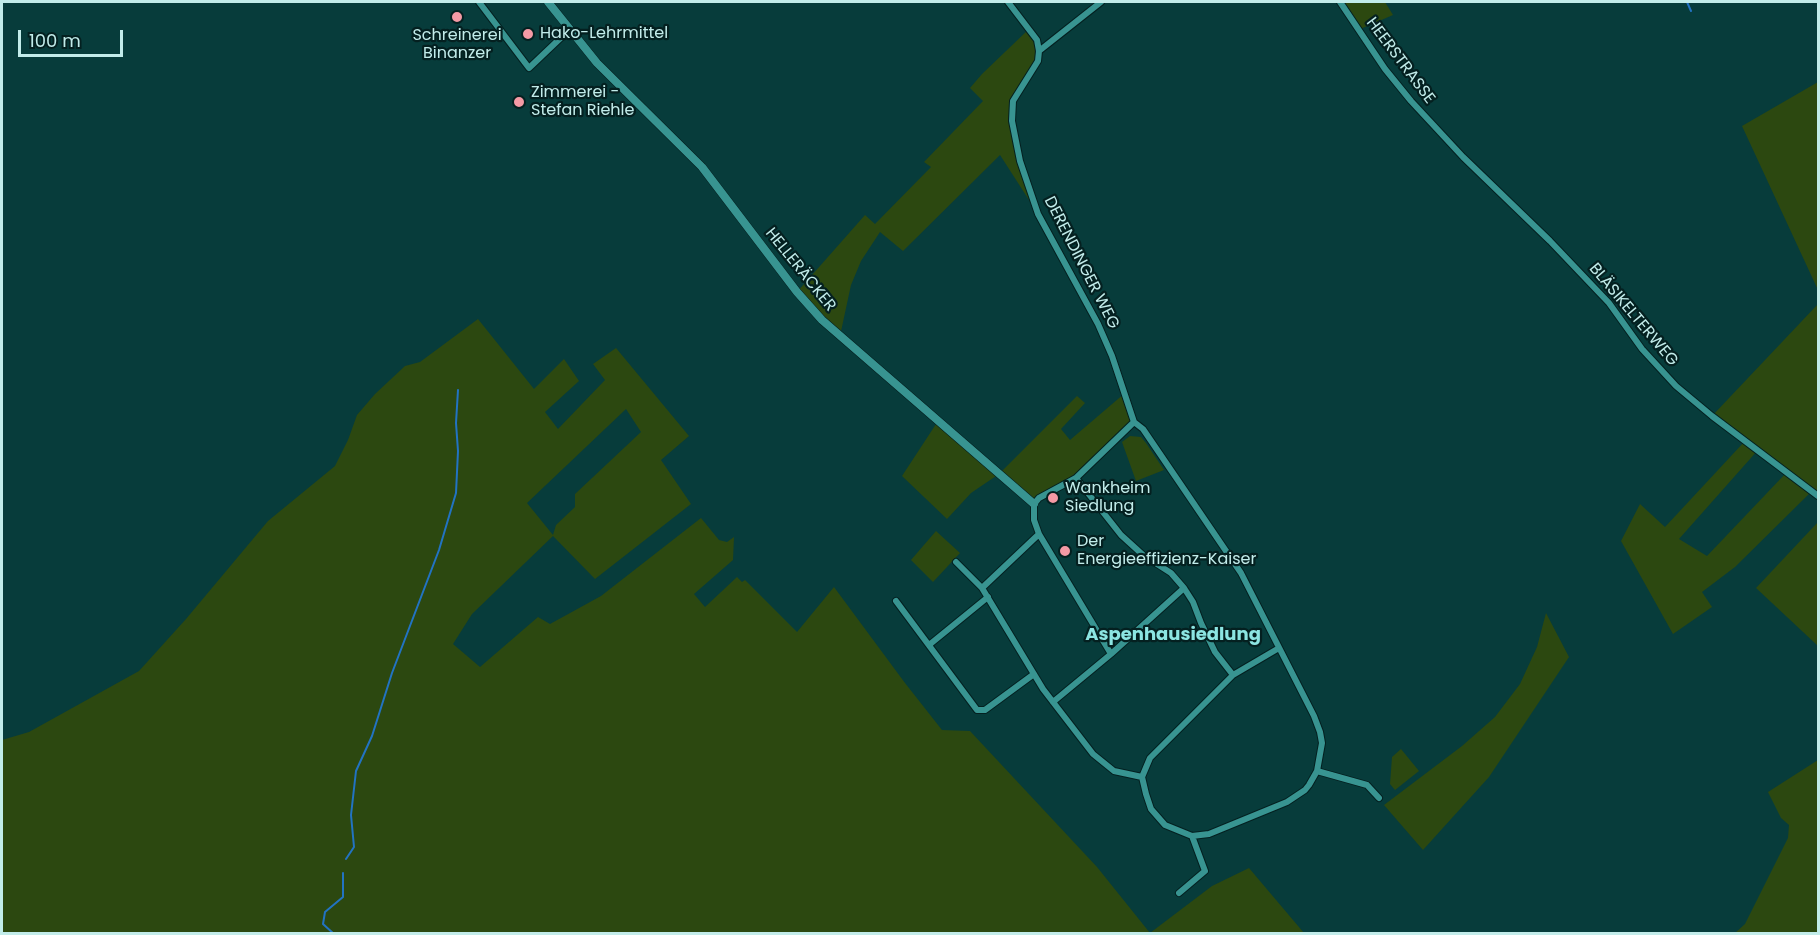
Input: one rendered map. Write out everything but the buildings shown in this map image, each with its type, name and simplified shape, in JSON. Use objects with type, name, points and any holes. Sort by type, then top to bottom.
[{"type":"street","points":[[479,2],[529,68],[570,29]]},
{"type":"street","name":"HELLERÄCKER","points":[[548,2],[597,63],[702,167],[797,292],[822,320],[1034,504]]},
{"type":"street","points":[[1008,2],[1037,39],[1040,51],[1101,2]]},
{"type":"street","name":"HEERSTRASSE","points":[[1340,2],[1385,69],[1442,134]]},
{"type":"street","name":"DERENDINGER WEG","points":[[1040,51],[1038,62],[1013,101],[1012,121],[1020,161],[1038,214],[1098,324],[1112,356],[1134,422]]},
{"type":"street","name":"BLÄSIKELTERWEG","points":[[1442,134],[1609,303],[1642,349],[1676,386],[1818,496]]},
{"type":"street","points":[[1112,654],[1039,534],[1034,520],[1034,504],[1039,498],[1076,478],[1134,422],[1143,429],[1241,573],[1279,648],[1320,732],[1321,755],[1317,771],[1305,790],[1287,802],[1209,834],[1192,836],[1165,825],[1151,809],[1142,777],[1150,758],[1233,675],[1279,648]]},
{"type":"street","points":[[1076,478],[1121,535],[1143,555],[1171,573],[1184,588],[1193,602],[1215,652],[1233,675]]},
{"type":"street","points":[[982,588],[1039,534]]},
{"type":"street","points":[[956,562],[982,588],[1053,702],[1102,763],[1122,774],[1142,777]]},
{"type":"street","points":[[1053,702],[1112,654],[1184,588]]},
{"type":"street","points":[[929,645],[988,597]]},
{"type":"street","points":[[896,601],[977,710],[981,711],[1034,674]]},
{"type":"street","points":[[1317,771],[1367,785],[1379,798]]},
{"type":"street","points":[[1179,893],[1205,871],[1192,836]]},
{"type":"green space","points":[[1340,2],[1385,2],[1393,15],[1358,30]]},
{"type":"green space","points":[[1029,29],[1037,40],[1038,61],[1013,101],[1012,121],[1020,161],[1038,214],[1000,155],[903,251],[880,232],[861,261],[851,285],[840,336],[797,292],[865,215],[875,224],[931,167],[924,162],[983,101],[970,88]]},
{"type":"green space","points":[[1818,82],[1818,290],[1742,126]]},
{"type":"green space","points":[[1818,304],[1818,496],[1812,491],[1735,567],[1702,592],[1712,607],[1673,634],[1621,541],[1640,504],[1665,527],[1745,441],[1712,416]],"holes":[[[1758,450],[1786,473],[1707,556],[1679,539]]]},
{"type":"green space","points":[[478,319],[534,389],[564,359],[579,381],[545,412],[558,429],[605,380],[593,364],[616,348],[689,436],[661,460],[691,504],[595,579],[553,536],[472,614],[453,644],[480,667],[538,617],[550,624],[601,596],[701,518],[719,540],[727,542],[734,537],[733,560],[694,594],[705,607],[737,577],[742,582],[745,580],[797,632],[834,587],[942,730],[970,731],[1097,867],[1150,933],[2,933],[2,740],[29,732],[139,671],[268,521],[335,466],[357,415],[375,394],[405,366],[420,362]],"holes":[[[626,409],[641,432],[575,494],[575,507],[556,525],[553,535],[527,503]]]},
{"type":"green space","points":[[1125,393],[1134,422],[1076,478],[1034,504],[999,474],[1077,396],[1085,403],[1061,429],[1070,440]]},
{"type":"green space","points":[[938,421],[999,474],[971,493],[947,519],[902,476]]},
{"type":"green space","points":[[1130,436],[1141,437],[1164,470],[1136,481],[1122,442]]},
{"type":"green space","points":[[1818,522],[1818,646],[1756,588]]},
{"type":"green space","points":[[936,531],[960,553],[933,582],[911,560]]},
{"type":"green space","points":[[1546,613],[1569,657],[1489,777],[1423,850],[1384,805],[1462,746],[1495,717],[1520,684],[1537,647]]},
{"type":"green space","points":[[1401,749],[1419,771],[1395,790],[1390,784],[1392,757]]},
{"type":"green space","points":[[1818,760],[1818,933],[1735,933],[1745,924],[1788,838],[1789,825],[1781,818],[1768,792]]},
{"type":"green space","points":[[1249,868],[1304,933],[1150,933],[1212,886]]},
{"type":"waterway","points":[[1687,2],[1691,11]]},
{"type":"waterway","points":[[346,859],[354,847],[351,815],[356,771],[372,736],[392,673],[439,550],[456,493],[458,390]]},
{"type":"waterway","points":[[334,934],[323,924],[325,912],[343,897],[343,873]]},
{"type":"place","name":"Schreinerei Binanzer","points":[[457,17]]},
{"type":"place","name":"Hako-Lehrmittel","points":[[528,34]]},
{"type":"place","name":"Zimmerei - Stefan Riehle","points":[[519,102]]},
{"type":"place","name":"Wankheim Siedlung","points":[[1053,498]]},
{"type":"place","name":"Der Energieeffizienz-Kaiser","points":[[1065,551]]},
{"type":"district","name":"Aspenhausiedlung","points":[[1173,635]]}]
